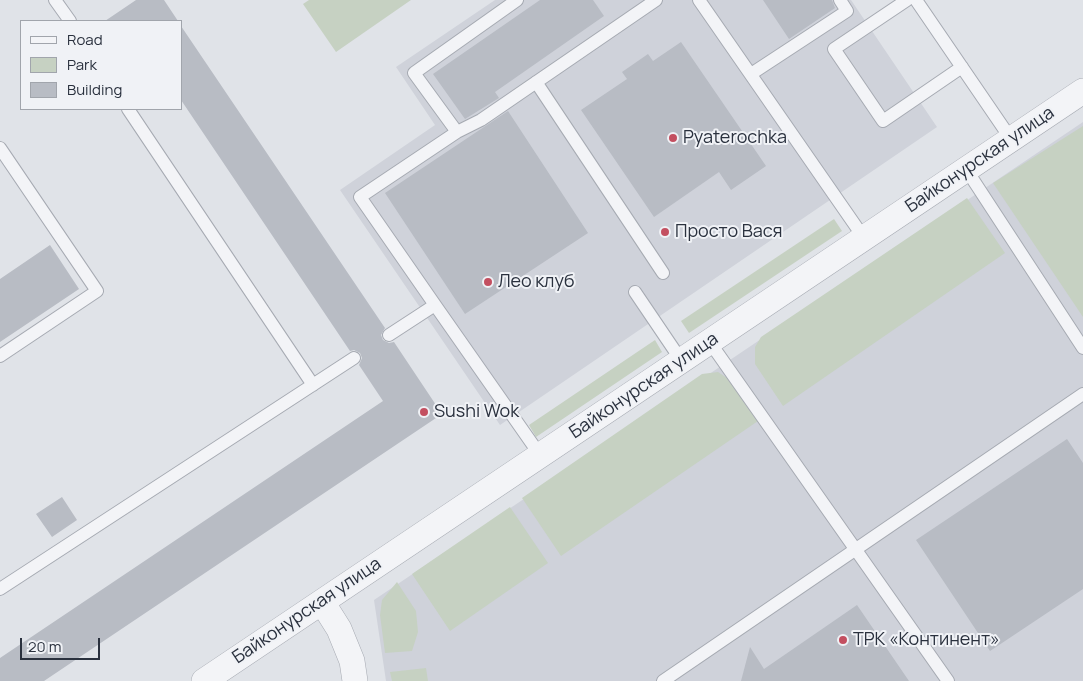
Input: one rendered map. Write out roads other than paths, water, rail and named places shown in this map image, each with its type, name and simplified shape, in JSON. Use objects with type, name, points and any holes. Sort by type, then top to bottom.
[{"type":"street","name":"Байконурская улица","points":[[204,681],[1083,90]]},
{"type":"street","points":[[322,602],[339,629],[349,653],[355,681]]},
{"type":"lane","points":[[55,0],[69,20]]},
{"type":"lane","points":[[458,132],[414,73],[517,0]]},
{"type":"lane","points":[[540,455],[360,196],[458,132],[481,120],[656,0]]},
{"type":"lane","points":[[699,0],[864,238]]},
{"type":"lane","points":[[751,74],[847,10],[840,0]]},
{"type":"lane","points":[[906,0],[834,49],[883,121],[962,67]]},
{"type":"lane","points":[[916,0],[1011,139]]},
{"type":"lane","points":[[536,82],[663,273]]},
{"type":"lane","points":[[129,110],[313,385]]},
{"type":"lane","points":[[0,148],[97,291],[0,356]]},
{"type":"lane","points":[[966,169],[1083,348]]},
{"type":"lane","points":[[635,292],[681,360]]},
{"type":"lane","points":[[389,335],[435,305]]},
{"type":"lane","points":[[710,341],[948,681]]},
{"type":"lane","points":[[0,589],[354,358]]},
{"type":"lane","points":[[663,681],[1083,394]]},
{"type":"place","name":"Pyaterochka","points":[[673,138]]},
{"type":"place","name":"Просто Вася","points":[[665,232]]},
{"type":"place","name":"Лео клуб","points":[[488,282]]},
{"type":"place","name":"Sushi Wok","points":[[424,412]]},
{"type":"place","name":"ТРК «Континент»","points":[[843,640]]}]
